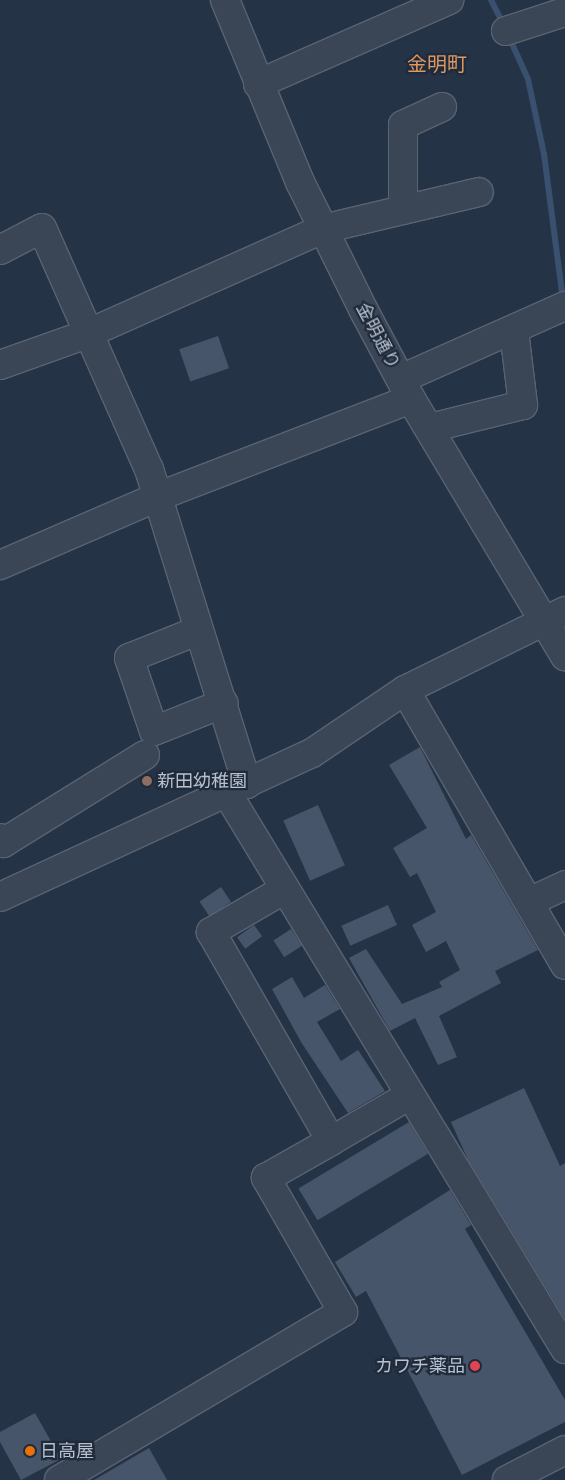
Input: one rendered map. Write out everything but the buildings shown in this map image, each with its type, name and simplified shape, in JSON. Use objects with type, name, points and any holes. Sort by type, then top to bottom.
[{"type":"street","name":"金明通り","points":[[225,0],[258,84],[323,229],[406,389],[555,616],[565,656]]},
{"type":"street","points":[[258,84],[449,0]]},
{"type":"street","points":[[506,31],[565,12]]},
{"type":"street","points":[[403,210],[403,125],[442,107]]},
{"type":"street","points":[[0,365],[87,334],[323,229],[479,192]]},
{"type":"street","points":[[0,250],[42,228],[87,334],[145,460],[197,631],[224,703],[237,788],[285,889],[565,1349]]},
{"type":"street","points":[[0,565],[406,389],[565,306]]},
{"type":"street","points":[[430,428],[523,404],[514,331]]},
{"type":"street","points":[[0,897],[312,753],[406,690],[555,616]]},
{"type":"street","points":[[197,631],[129,658],[154,731],[224,703]]},
{"type":"street","points":[[406,690],[565,965]]},
{"type":"street","points":[[0,838],[3,843],[144,755]]},
{"type":"street","points":[[529,902],[565,885]]},
{"type":"street","points":[[285,889],[211,932],[331,1141]]},
{"type":"street","points":[[59,1480],[343,1312],[266,1178],[410,1095]]},
{"type":"street","points":[[507,1480],[565,1450]]},
{"type":"waterway","points":[[491,0],[504,26]]},
{"type":"waterway","points":[[509,37],[528,79],[544,154],[563,300]]},
{"type":"place","name":"新田幼稚園","points":[[147,781]]},
{"type":"place","name":"カワチ薬品","points":[[475,1366]]},
{"type":"place","name":"日高屋","points":[[30,1451]]},
{"type":"district","name":"金明町","points":[[437,64]]}]
